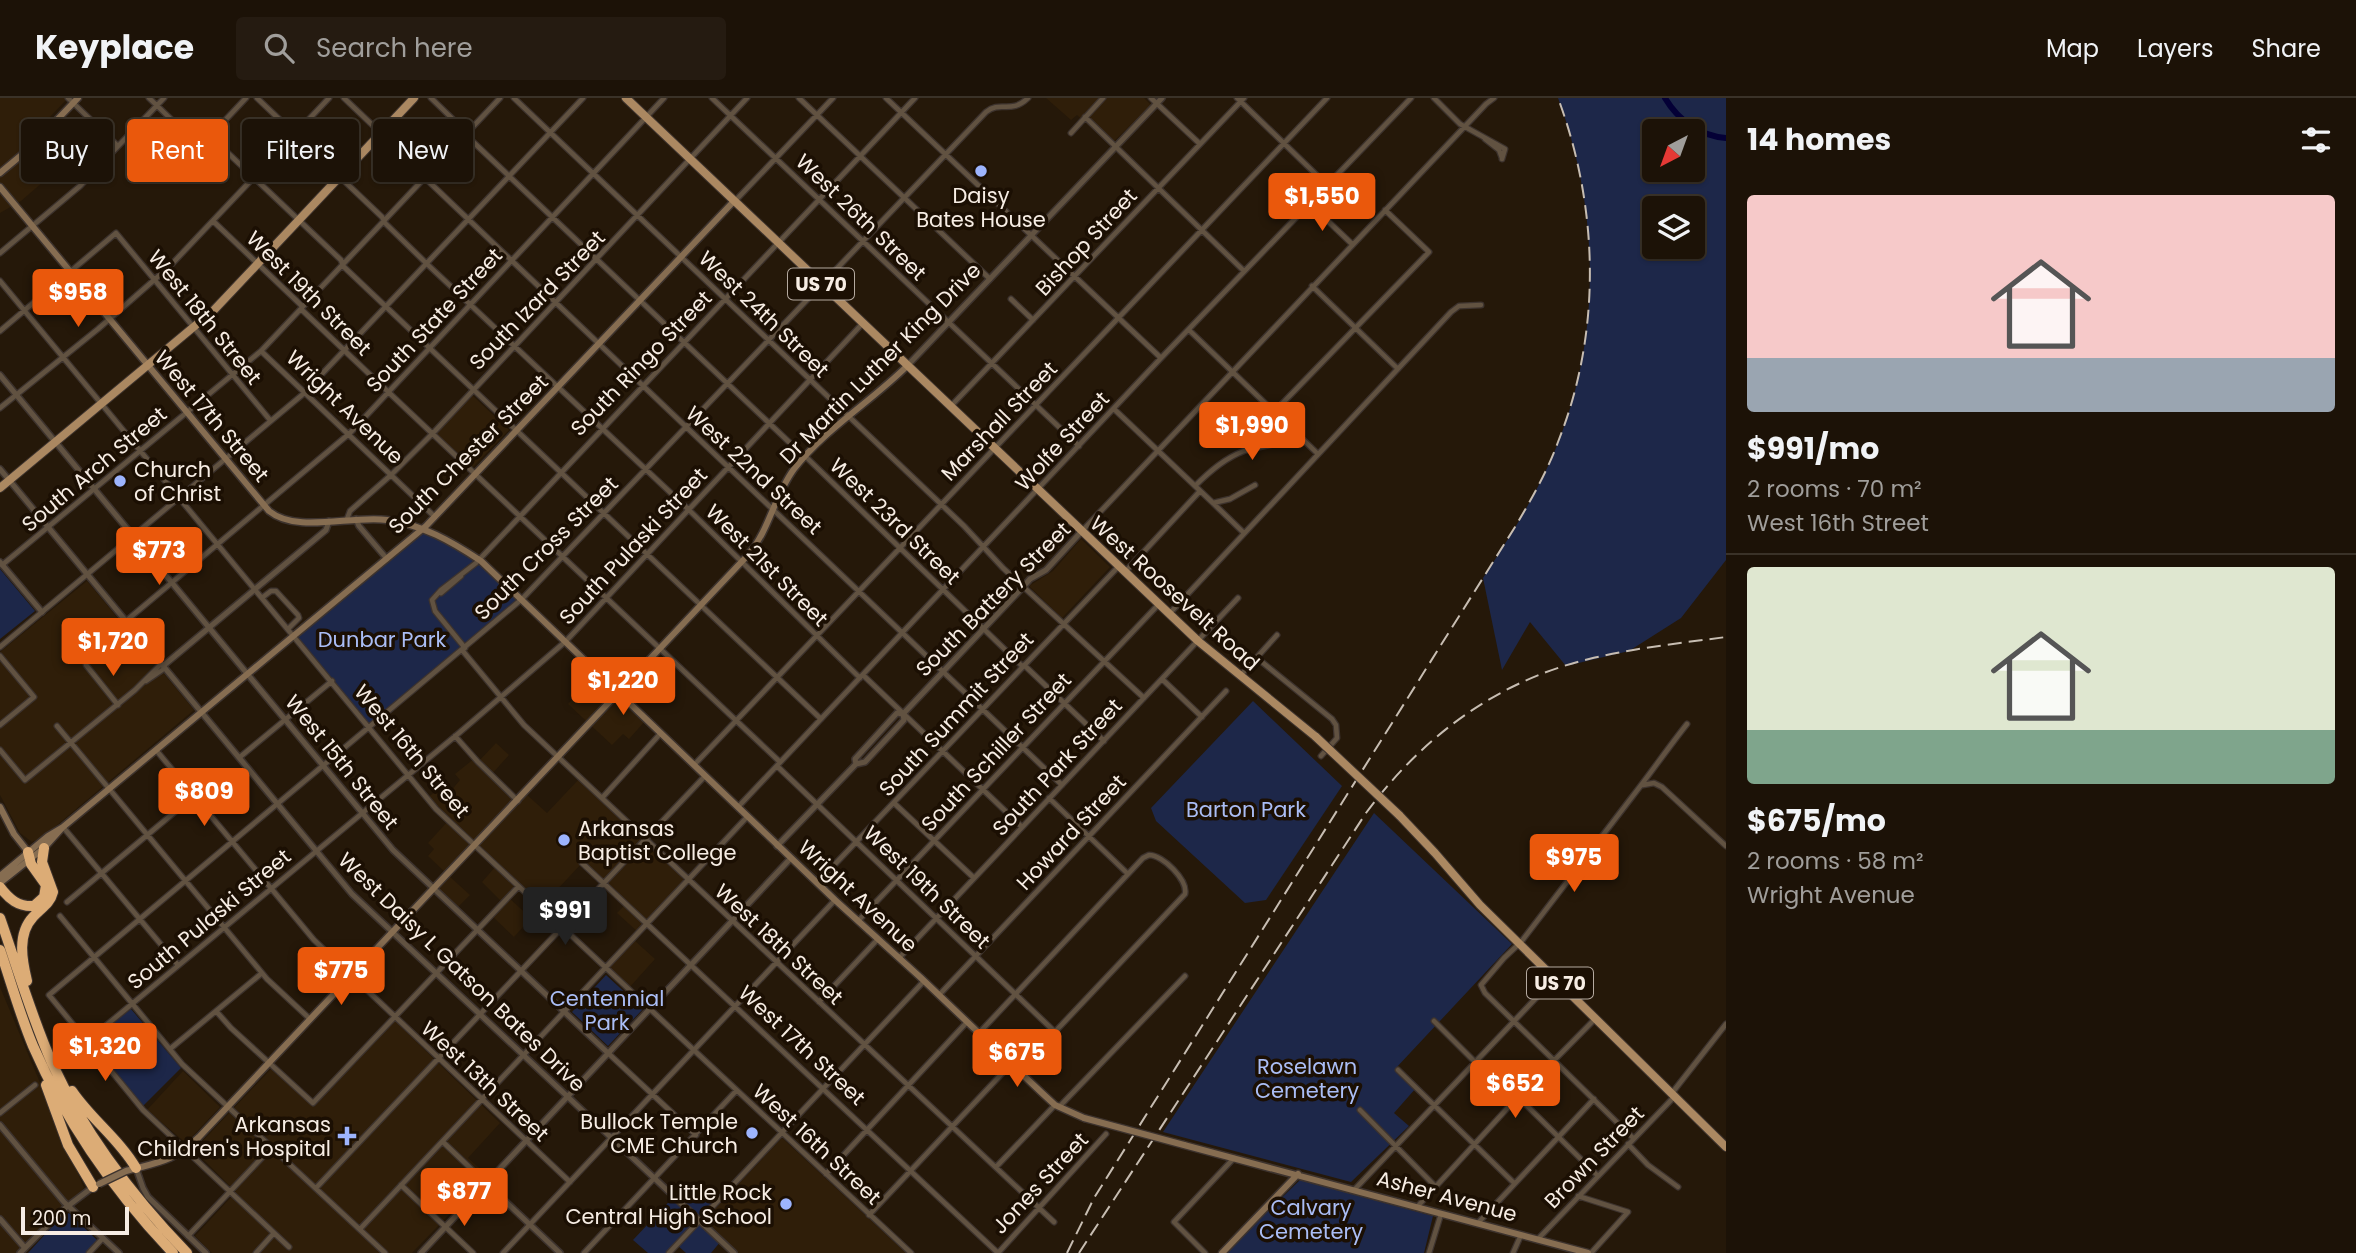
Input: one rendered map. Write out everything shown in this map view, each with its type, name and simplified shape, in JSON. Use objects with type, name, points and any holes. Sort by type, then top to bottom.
[{"type":"highway","points":[[37,1026],[22,945],[29,921],[53,895],[52,885],[42,862],[41,846]]},
{"type":"highway","points":[[30,856],[48,876]]},
{"type":"highway","points":[[2,879],[17,903],[36,905],[44,897],[46,889],[34,870],[30,856]]},
{"type":"highway","points":[[18,868],[34,870]]},
{"type":"highway","points":[[0,918],[37,1026],[82,1121],[140,1202],[187,1253]]},
{"type":"highway","points":[[0,950],[68,1145],[96,1186]]},
{"type":"highway","points":[[0,974],[20,1009]]},
{"type":"highway","points":[[33,1045],[70,1118],[100,1166],[173,1253]]},
{"type":"highway","points":[[52,1062],[77,1098],[120,1144],[131,1169]]},
{"type":"main road","points":[[394,119],[414,98]]},
{"type":"main road","name":"West Roosevelt Road","points":[[626,98],[1158,604],[1239,677],[1316,737],[1399,815],[1480,905],[1726,1147]]},
{"type":"main road","points":[[0,173],[31,147],[73,100]]},
{"type":"main road","points":[[359,156],[373,141]]},
{"type":"main road","points":[[0,488],[194,327],[258,264],[334,182]]},
{"type":"main road","name":"West 17th Street","points":[[0,187],[264,505]]},
{"type":"main road","name":"South Chester Street","points":[[2,879],[435,517],[734,201]]},
{"type":"main road","name":"Dr Martin Luther King Drive","points":[[96,1186],[131,1169],[167,1160],[186,1150],[742,562],[766,530],[787,480],[805,457],[907,366]]},
{"type":"main road","name":"Wright Avenue","points":[[264,505],[275,516],[287,521],[389,520],[423,528],[453,542],[479,559],[747,817],[1057,1106],[1084,1118],[1298,1174]]},
{"type":"main road","points":[[0,807],[30,856]]},
{"type":"main road","points":[[18,840],[41,846]]},
{"type":"main road","name":"South Chester Street","points":[[2,879],[30,856]]},
{"type":"main road","points":[[1222,1253],[1298,1174]]},
{"type":"main road","name":"Asher Avenue","points":[[1298,1174],[1589,1253]]},
{"type":"street","points":[[149,98],[171,119]]},
{"type":"street","points":[[0,253],[80,186],[164,98]]},
{"type":"street","points":[[236,98],[242,103]]},
{"type":"street","points":[[226,119],[246,98]]},
{"type":"street","name":"West 21st Street","points":[[257,98],[279,119]]},
{"type":"street","points":[[309,119],[329,98]]},
{"type":"street","name":"West 22nd Street","points":[[344,98],[373,125]]},
{"type":"street","points":[[431,98],[451,119]]},
{"type":"street","name":"South Arch Street","points":[[473,127],[500,98]]},
{"type":"street","name":"West 24th Street","points":[[514,98],[941,505],[1023,587],[1144,698]]},
{"type":"street","points":[[0,647],[304,393],[583,98]]},
{"type":"street","name":"South State Street","points":[[118,705],[87,667],[86,657],[91,650],[348,434],[664,98]]},
{"type":"street","name":"West 26th Street","points":[[712,98],[1079,446]]},
{"type":"street","name":"South Izard Street","points":[[347,519],[350,511],[391,475],[432,433],[747,98]]},
{"type":"street","points":[[799,98],[990,279]]},
{"type":"street","name":"South Chester Street","points":[[734,201],[833,98]]},
{"type":"street","points":[[886,98],[1161,358]]},
{"type":"street","name":"South Ringo Street","points":[[440,593],[479,559],[559,471],[915,98]]},
{"type":"street","name":"South Cross Street","points":[[86,1042],[50,998],[51,993],[522,599],[988,110],[994,107],[1016,107],[1028,98]]},
{"type":"street","points":[[1070,133],[1103,98]]},
{"type":"street","points":[[1151,98],[1200,144]]},
{"type":"street","name":"Dr Martin Luther King Drive","points":[[907,366],[1162,98]]},
{"type":"street","name":"Marshall Street","points":[[694,765],[1327,98]]},
{"type":"street","name":"Wolfe Street","points":[[737,807],[1411,98]]},
{"type":"street","points":[[1434,98],[1465,126],[1476,132],[1505,149],[1502,159],[1499,150],[1476,132]]},
{"type":"street","name":"South Battery Street","points":[[778,846],[856,764],[865,762],[904,720],[903,714],[983,628],[1030,579],[1046,570],[1312,286],[1494,98]]},
{"type":"street","points":[[1240,99],[1328,185]]},
{"type":"street","name":"Bishop Street","points":[[951,407],[1240,99]]},
{"type":"street","points":[[73,100],[118,146]]},
{"type":"street","points":[[1085,117],[1244,271]]},
{"type":"street","points":[[473,141],[789,442]]},
{"type":"street","points":[[228,153],[242,166]]},
{"type":"street","points":[[0,408],[155,280],[249,182]]},
{"type":"street","points":[[259,182],[385,307],[821,719]]},
{"type":"street","name":"West 21st Street","points":[[346,182],[426,264],[689,510],[816,636],[1022,827]]},
{"type":"street","name":"South Arch Street","points":[[1,564],[49,528],[261,351],[420,182]]},
{"type":"street","name":"West 22nd Street","points":[[430,182],[1062,785]]},
{"type":"street","points":[[1310,204],[1352,244]]},
{"type":"street","points":[[1274,412],[1429,252],[1385,210]]},
{"type":"street","name":"West 19th Street","points":[[213,221],[344,350],[735,720],[817,804],[1055,1032]]},
{"type":"street","name":"West 18th Street","points":[[71,272],[116,233],[270,420]]},
{"type":"street","points":[[0,331],[71,272]]},
{"type":"street","name":"West 16th Street","points":[[0,281],[436,809],[911,1253]]},
{"type":"street","points":[[1312,286],[1397,368]]},
{"type":"street","points":[[1012,299],[1033,320]]},
{"type":"street","points":[[1169,614],[1456,308],[1481,305]]},
{"type":"street","name":"South Pulaski Street","points":[[86,1042],[566,641],[863,323]]},
{"type":"street","points":[[1189,330],[1318,454]]},
{"type":"street","name":"Wright Avenue","points":[[261,351],[435,517]]},
{"type":"street","name":"West 15th Street","points":[[0,375],[393,850],[696,1135]]},
{"type":"street","points":[[1114,409],[1244,533]]},
{"type":"street","points":[[1226,418],[1238,423],[1252,449]]},
{"type":"street","points":[[1195,486],[1222,462],[1252,449],[1283,442],[1296,433]]},
{"type":"street","name":"West 23rd Street","points":[[805,457],[1104,741]]},
{"type":"street","name":"West Daisy L Gatson Bates Drive","points":[[0,469],[348,889],[734,1253]]},
{"type":"street","points":[[1213,503],[1230,499],[1255,485]]},
{"type":"street","name":"South Summit Street","points":[[817,883],[1064,623],[1200,491]]},
{"type":"street","points":[[356,519],[387,559]]},
{"type":"street","points":[[0,750],[25,780],[118,705],[146,681],[149,674],[210,628],[326,530],[329,521]]},
{"type":"street","points":[[1,564],[42,612]]},
{"type":"street","points":[[263,597],[271,591],[276,592],[298,615],[299,618],[289,628]]},
{"type":"street","name":"West 18th Street","points":[[440,593],[432,600],[432,606],[524,725],[1054,1222]]},
{"type":"street","name":"South Park Street","points":[[899,958],[1238,598]]},
{"type":"street","name":"South Schiller Street","points":[[857,921],[1158,604]]},
{"type":"street","points":[[1239,677],[1278,635]]},
{"type":"street","points":[[0,656],[34,697],[0,724]]},
{"type":"street","points":[[1257,658],[1336,725],[1337,738],[1321,756]]},
{"type":"street","points":[[1162,679],[1202,717]]},
{"type":"street","points":[[240,757],[332,681]]},
{"type":"street","name":"Howard Street","points":[[939,995],[1226,691]]},
{"type":"street","points":[[856,764],[858,755],[897,713],[903,714]]},
{"type":"street","points":[[1633,1138],[1485,993],[1481,985],[1519,944],[1687,724]]},
{"type":"street","points":[[57,726],[262,973],[310,1019]]},
{"type":"street","points":[[602,798],[660,734]]},
{"type":"street","points":[[455,736],[518,801]]},
{"type":"street","name":"West 13th Street","points":[[156,750],[314,940],[570,1182]]},
{"type":"street","points":[[316,1188],[705,776]]},
{"type":"street","points":[[1643,785],[1654,783],[1662,787],[1726,846]]},
{"type":"street","points":[[67,902],[194,796]]},
{"type":"street","points":[[1049,798],[1128,874]]},
{"type":"street","points":[[894,803],[974,878]]},
{"type":"street","points":[[360,1229],[747,817]]},
{"type":"street","points":[[63,827],[178,965]]},
{"type":"street","points":[[979,1033],[1143,858],[1152,855],[1160,858],[1183,880],[1186,890],[1183,897],[1018,1071]]},
{"type":"street","points":[[421,1253],[791,858]]},
{"type":"street","name":"West 17th Street","points":[[582,863],[998,1253]]},
{"type":"street","points":[[216,1011],[313,1103],[519,887]]},
{"type":"street","points":[[503,1253],[835,900]]},
{"type":"street","points":[[60,916],[187,1069],[385,1253]]},
{"type":"street","points":[[819,1002],[877,940]]},
{"type":"street","points":[[170,1049],[262,973]]},
{"type":"street","points":[[996,1167],[1185,976]]},
{"type":"street","points":[[1355,1189],[1554,978]]},
{"type":"street","points":[[669,1253],[924,981]]},
{"type":"street","points":[[1418,1206],[1596,1019]]},
{"type":"street","points":[[1434,1021],[1474,1062],[1559,1136],[1597,1175]]},
{"type":"street","points":[[826,1174],[967,1022]]},
{"type":"street","name":"Brown Street","points":[[1537,1240],[1673,1095],[1726,1024]]},
{"type":"street","points":[[86,1042],[138,1104],[289,1247]]},
{"type":"street","points":[[869,1214],[1011,1064]]},
{"type":"street","points":[[1398,1069],[1514,1183]]},
{"type":"street","points":[[0,1113],[35,1084]]},
{"type":"street","points":[[584,1253],[736,1091]]},
{"type":"street","points":[[1478,1223],[1594,1100]]},
{"type":"street","points":[[1360,1110],[1435,1186]]},
{"type":"street","points":[[0,1125],[68,1206],[118,1253]]},
{"type":"street","name":"Jones Street","points":[[998,1253],[1106,1134]]},
{"type":"street","points":[[443,1142],[560,1253]]},
{"type":"street","points":[[1628,1144],[1648,1165],[1678,1187]]},
{"type":"street","points":[[188,1236],[272,1147]]},
{"type":"street","points":[[1205,1253],[1174,1222],[1234,1158]]},
{"type":"street","points":[[131,1169],[148,1197],[206,1253]]},
{"type":"street","points":[[401,1185],[473,1253]]},
{"type":"street","name":"Dr Martin Luther King Drive","points":[[23,1251],[68,1206],[96,1186]]},
{"type":"street","points":[[1578,1196],[1628,1212],[1589,1253]]},
{"type":"street","points":[[1429,1253],[1441,1213]]},
{"type":"street","points":[[0,1219],[23,1251]]},
{"type":"street","points":[[256,1253],[274,1233]]},
{"type":"street","points":[[1513,1253],[1521,1235]]},
{"type":"street","points":[[89,1253],[103,1238]]},
{"type":"shaded area","points":[[0,98],[65,98],[48,119],[21,119],[21,182],[43,182],[21,201],[0,213]]},
{"type":"shaded area","points":[[1046,98],[1144,98],[1151,105],[1110,145],[1077,115],[1071,120]]},
{"type":"shaded area","points":[[472,395],[509,430],[472,468],[436,433]]},
{"type":"shaded area","points":[[1081,539],[1110,567],[1062,618],[1029,586],[1053,571]]},
{"type":"shaded area","points":[[87,581],[194,710],[44,836],[32,842],[20,833],[0,795],[0,652]]},
{"type":"shaded area","points":[[597,673],[646,720],[629,739],[623,734],[612,745],[568,704]]},
{"type":"shaded area","name":"Arkansas Baptist College","points":[[496,743],[509,755],[491,775],[517,801],[525,793],[547,813],[580,778],[689,881],[639,933],[617,913],[625,905],[582,863],[540,908],[519,888],[509,898],[531,918],[514,937],[492,916],[503,903],[482,882],[496,866],[475,847],[448,875],[428,856],[434,849],[428,843],[448,821],[427,798],[444,785],[450,792],[460,780],[455,774],[475,758],[478,762]]},
{"type":"shaded area","points":[[448,875],[470,895],[456,909],[435,889]]},
{"type":"shaded area","points":[[634,940],[655,959],[628,989],[606,968]]},
{"type":"shaded area","points":[[0,987],[84,1188],[23,1253],[0,1253]]},
{"type":"shaded area","name":"Arkansas Children's Hospital","points":[[395,1021],[500,1123],[468,1158],[487,1175],[412,1253],[212,1253],[195,1236],[236,1192],[194,1150],[271,1069],[314,1107]]},
{"type":"shaded area","points":[[183,1071],[220,1107],[186,1143],[147,1110]]},
{"type":"shaded area","name":"Little Rock Central High School","points":[[782,1138],[906,1253],[739,1253],[724,1240],[721,1241],[723,1238],[705,1219]]},
{"type":"green space","points":[[1558,98],[1726,98],[1726,560],[1681,618],[1629,651],[1566,666],[1530,622],[1502,670],[1483,578],[1533,495],[1558,443],[1572,401],[1588,315],[1590,270],[1588,226],[1572,140]]},
{"type":"green space","name":"Dunbar Park","points":[[423,529],[479,559],[522,599],[371,727],[294,635]]},
{"type":"green space","points":[[0,569],[35,611],[0,639]]},
{"type":"green space","name":"Barton Park","points":[[1253,701],[1342,786],[1266,900],[1245,903],[1156,821],[1151,808]]},
{"type":"green space","name":"Roselawn Cemetery","points":[[1374,813],[1512,944],[1396,1068],[1416,1088],[1394,1113],[1409,1126],[1351,1182],[1163,1132]]},
{"type":"green space","name":"Centennial Park","points":[[606,975],[643,1009],[608,1046],[572,1012]]},
{"type":"green space","points":[[131,1009],[181,1068],[143,1106],[90,1042]]},
{"type":"green space","name":"Calvary Cemetery","points":[[1300,1180],[1433,1216],[1424,1253],[1225,1253]]},
{"type":"green space","points":[[691,1185],[714,1206],[700,1221],[721,1241],[711,1253],[686,1253],[677,1245],[669,1253],[648,1253],[633,1240],[681,1189],[685,1192]]},
{"type":"green space","points":[[69,1213],[97,1240],[86,1253],[28,1253],[60,1218]]},
{"type":"waterway","points":[[1665,98],[1676,113],[1691,126],[1707,134],[1726,138]]},
{"type":"railway","points":[[1067,1253],[1094,1198],[1515,527],[1554,453],[1572,400],[1582,357],[1590,270],[1588,226],[1581,183],[1572,140],[1558,98]]},
{"type":"railway","points":[[1079,1253],[1366,813],[1412,760],[1437,737],[1493,697],[1555,669],[1623,652],[1726,637]]},
{"type":"place","name":"Daisy Bates House","points":[[981,171]]},
{"type":"place","name":"Church of Christ","points":[[120,481]]},
{"type":"place","name":"Arkansas Baptist College","points":[[564,840]]},
{"type":"place","name":"Bullock Temple CME Church","points":[[752,1133]]},
{"type":"place","name":"Arkansas Children's Hospital","points":[[347,1136]]},
{"type":"place","name":"Little Rock Central High School","points":[[786,1204]]}]
